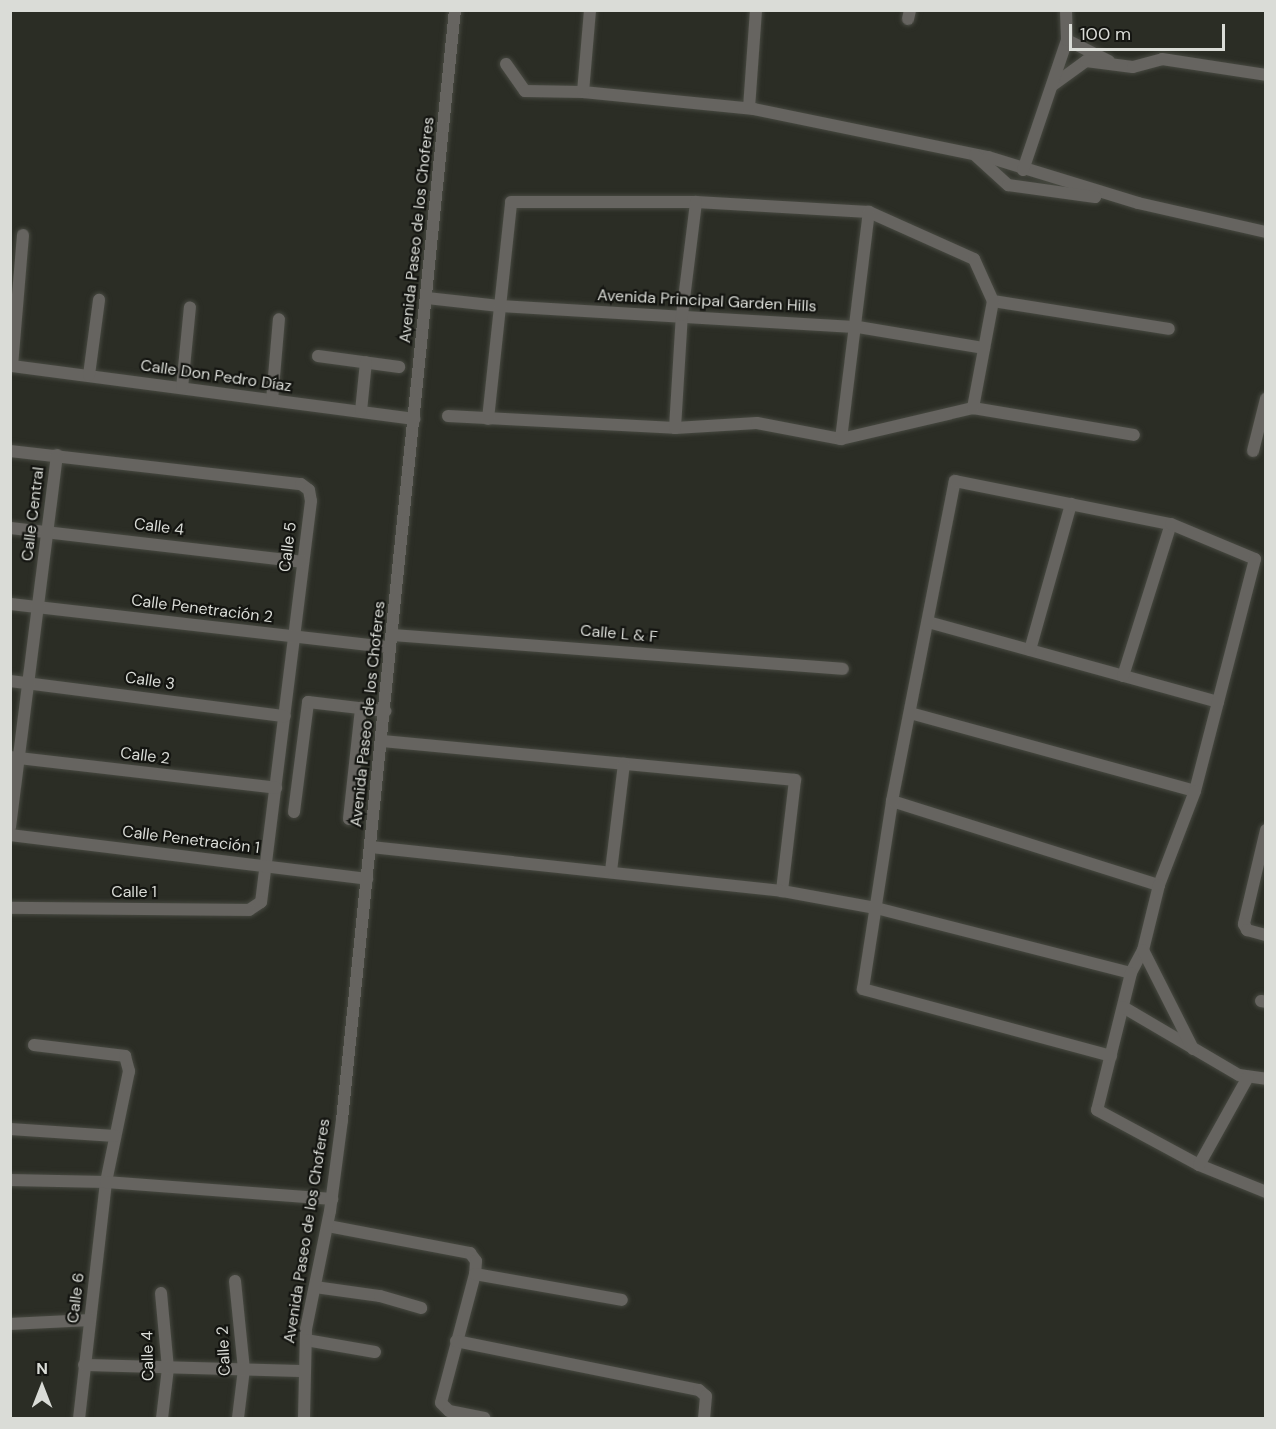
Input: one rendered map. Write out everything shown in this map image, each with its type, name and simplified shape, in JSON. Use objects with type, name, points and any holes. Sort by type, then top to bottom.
[{"type":"street","name":"Avenida Paseo de los Choferes","points":[[304,1419],[303,1371],[306,1340],[332,1199],[383,741],[391,641],[428,298],[455,10]]},
{"type":"street","points":[[583,92],[590,10]]},
{"type":"street","points":[[749,108],[756,10]]},
{"type":"street","points":[[1023,170],[1067,40],[1066,10]]},
{"type":"street","points":[[1067,40],[1120,67]]},
{"type":"street","points":[[1053,84],[1086,61],[1120,67],[1162,58],[1266,75]]},
{"type":"street","points":[[506,64],[525,91],[583,92],[749,108],[975,155],[1138,203],[1266,232]]},
{"type":"street","points":[[975,155],[1008,185],[1138,203]]},
{"type":"street","points":[[488,419],[511,202],[696,202],[869,212],[974,259],[993,301],[973,408]]},
{"type":"street","points":[[675,429],[682,315],[696,202]]},
{"type":"street","points":[[841,439],[858,327],[869,212]]},
{"type":"street","name":"Calle Don Pedro Díaz","points":[[23,235],[12,366],[415,418]]},
{"type":"street","name":"Avenida Principal Garden Hills","points":[[428,298],[500,306],[858,327],[984,348]]},
{"type":"street","points":[[89,375],[99,300]]},
{"type":"street","points":[[993,301],[1169,329]]},
{"type":"street","points":[[182,388],[190,308]]},
{"type":"street","points":[[272,400],[279,319]]},
{"type":"street","points":[[318,356],[399,367]]},
{"type":"street","points":[[360,411],[366,362]]},
{"type":"street","points":[[1253,451],[1261,436],[1266,399]]},
{"type":"street","points":[[448,416],[675,429],[757,423],[841,439],[973,408],[1134,435]]},
{"type":"street","name":"Calle 5","points":[[10,451],[301,484],[309,490],[311,501],[285,716],[262,899],[258,907]]},
{"type":"street","name":"Calle Central","points":[[10,827],[15,757],[29,681],[57,455]]},
{"type":"street","points":[[1111,1056],[863,989],[892,801],[955,481],[1172,524],[1255,559],[1195,791],[1159,885],[1143,951],[1131,973],[1111,1056],[1097,1110],[1199,1165],[1266,1192]]},
{"type":"street","points":[[1030,650],[1071,504]]},
{"type":"street","points":[[1123,676],[1172,524]]},
{"type":"street","name":"Calle 4","points":[[10,528],[47,530],[302,562]]},
{"type":"street","name":"Calle Penetración 2","points":[[10,604],[38,605],[294,638],[391,641]]},
{"type":"street","points":[[928,622],[1218,702]]},
{"type":"street","name":"Calle L & F","points":[[391,641],[843,669]]},
{"type":"street","name":"Calle 3","points":[[10,681],[29,681],[285,716]]},
{"type":"street","points":[[294,812],[306,705],[312,701],[385,711]]},
{"type":"street","points":[[349,819],[361,708]]},
{"type":"street","points":[[910,713],[1195,791]]},
{"type":"street","points":[[383,741],[795,780],[782,891]]},
{"type":"street","name":"Calle 2","points":[[15,757],[276,789]]},
{"type":"street","points":[[611,871],[624,764]]},
{"type":"street","points":[[892,801],[1159,885]]},
{"type":"street","points":[[1266,830],[1245,928],[1266,935]]},
{"type":"street","name":"Calle Penetración 1","points":[[10,835],[367,879]]},
{"type":"street","points":[[371,847],[782,891],[876,908],[1131,973]]},
{"type":"street","name":"Calle 1","points":[[10,908],[258,907]]},
{"type":"street","points":[[1143,951],[1193,1049]]},
{"type":"street","points":[[1123,1007],[1193,1049],[1248,1077],[1266,1079]]},
{"type":"street","name":"Calle 6","points":[[34,1045],[125,1056],[129,1071],[106,1182],[79,1419]]},
{"type":"street","points":[[1199,1165],[1248,1077]]},
{"type":"street","points":[[10,1129],[115,1136]]},
{"type":"street","points":[[10,1180],[106,1182],[332,1199]]},
{"type":"street","points":[[328,1226],[462,1248],[476,1261],[475,1274],[441,1394],[441,1403],[450,1415],[484,1419]]},
{"type":"street","points":[[475,1274],[622,1300]]},
{"type":"street","name":"Calle 2","points":[[236,1281],[244,1369],[238,1419]]},
{"type":"street","points":[[315,1287],[380,1296],[421,1308]]},
{"type":"street","name":"Calle 4","points":[[161,1293],[168,1368],[162,1419]]},
{"type":"street","points":[[10,1324],[90,1320]]},
{"type":"street","points":[[306,1340],[375,1352]]},
{"type":"street","points":[[456,1341],[699,1390],[706,1396],[704,1419]]},
{"type":"street","points":[[84,1365],[303,1371]]}]
